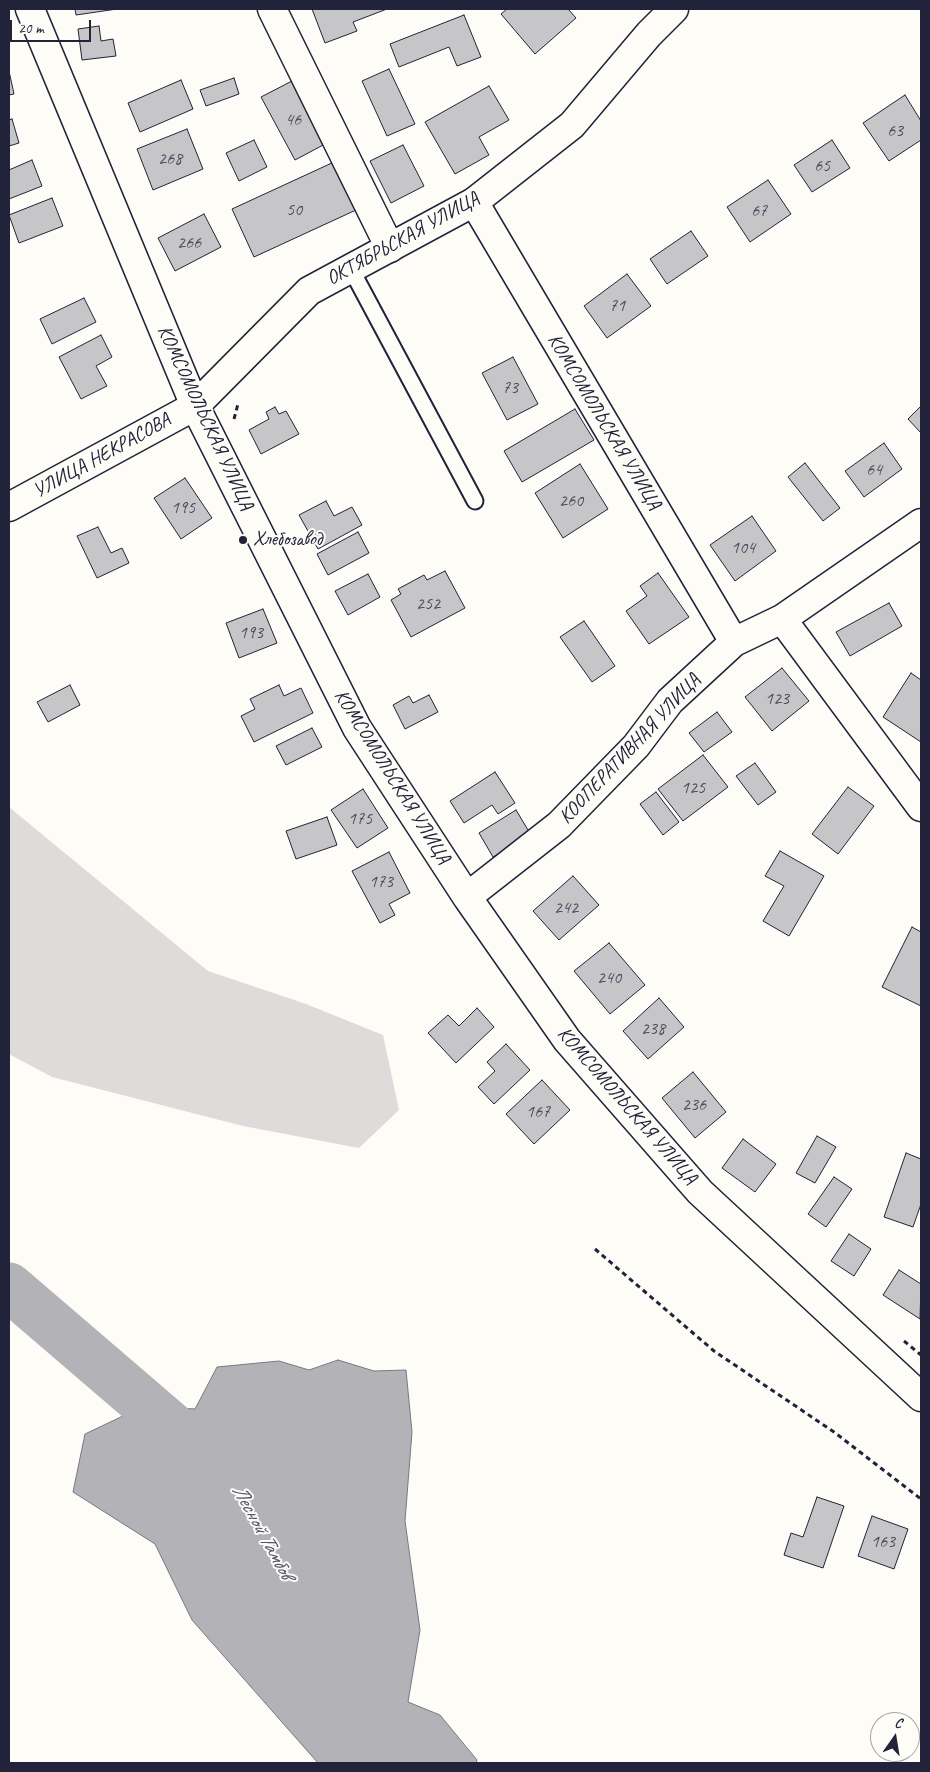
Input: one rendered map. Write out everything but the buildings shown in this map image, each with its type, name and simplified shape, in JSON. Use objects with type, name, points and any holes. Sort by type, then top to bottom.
[{"type":"street","name":"КОМСОМОЛЬСКАЯ УЛИЦА","points":[[30,9],[195,406],[357,728],[467,897],[567,1040],[700,1192],[921,1398]]},
{"type":"street","points":[[272,9],[390,248]]},
{"type":"street","name":"ОКТЯБРЬСКАЯ УЛИЦА","points":[[195,406],[309,291],[474,202],[572,125],[649,34],[674,9]]},
{"type":"street","name":"КОМСОМОЛЬСКАЯ УЛИЦА","points":[[474,202],[734,642]]},
{"type":"street","name":"УЛИЦА НЕКРАСОВА","points":[[9,507],[195,406]]},
{"type":"street","name":"КООПЕРАТИВНАЯ УЛИЦА","points":[[467,897],[559,826],[636,746],[670,701],[734,642],[782,619],[921,523]]},
{"type":"street","points":[[782,619],[921,807]]},
{"type":"lane","points":[[350,269],[475,501]]},
{"type":"path","points":[[595,1249],[714,1351],[834,1432],[921,1499]]},
{"type":"shaded area","points":[[9,807],[208,971],[306,1004],[383,1035],[399,1110],[359,1148],[243,1126],[52,1077],[9,1054]]},
{"type":"water","points":[[338,1360],[374,1371],[406,1370],[412,1432],[405,1521],[420,1630],[408,1702],[440,1715],[477,1760],[476,1763],[318,1763],[192,1620],[155,1544],[73,1492],[85,1434],[144,1406],[195,1409],[217,1367],[279,1361],[309,1370]]},
{"type":"waterway","name":"Лесной Тамбов","points":[[9,1287],[200,1451]]},
{"type":"place","name":"Хлебозавод","points":[[243,540]]}]
